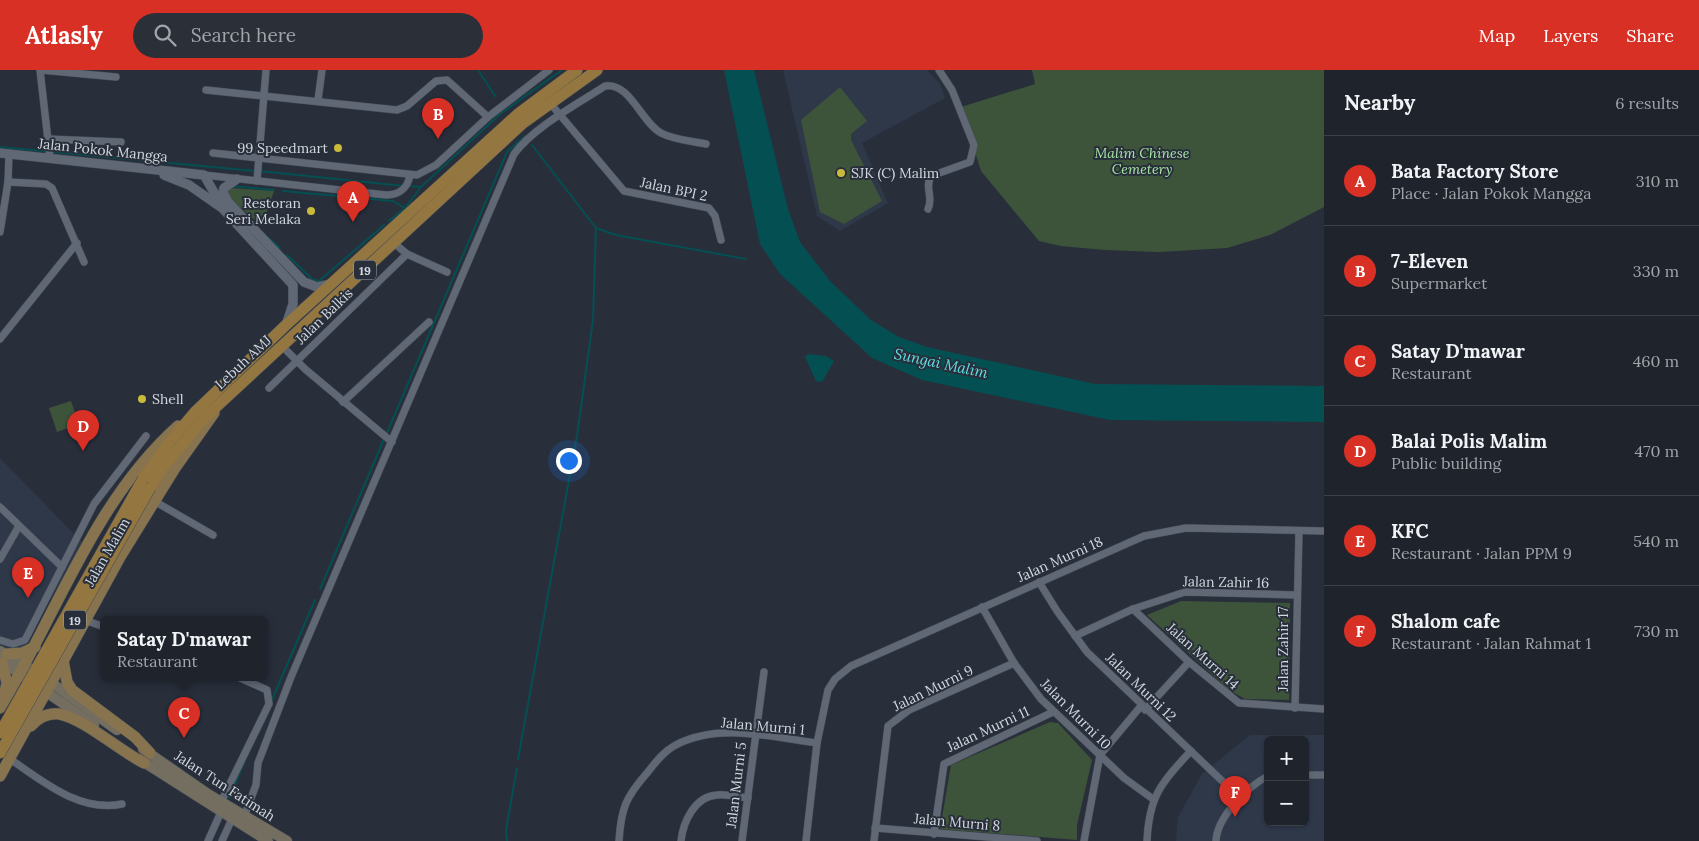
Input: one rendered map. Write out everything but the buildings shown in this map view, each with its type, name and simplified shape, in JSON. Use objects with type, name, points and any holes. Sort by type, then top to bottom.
[{"type":"highway","name":"Lebuh AMJ","points":[[0,734],[168,444],[200,407],[286,325],[518,114],[577,70]]},
{"type":"highway","name":"Lebuh AMJ","points":[[5,756],[146,483],[188,436],[222,402],[523,123],[597,70]]},
{"type":"main road","name":"Jalan Malim","points":[[0,776],[5,756],[26,730],[85,620],[154,501],[222,402]]},
{"type":"main road","name":"Jalan Malim","points":[[0,708],[23,670],[86,550],[129,480],[153,449],[200,407]]},
{"type":"main road","points":[[0,708],[7,683],[2,657],[22,653],[35,647]]},
{"type":"main road","name":"Jalan Tun Fatimah","points":[[2,657],[48,687],[127,748],[147,758],[221,807],[244,817],[286,841]]},
{"type":"main road","points":[[63,660],[67,682],[72,690],[135,737],[147,758]]},
{"type":"main road","points":[[26,730],[38,719],[57,714],[73,718],[147,758]]},
{"type":"main road","name":"Jalan Tun Fatimah","points":[[221,807],[232,819],[268,841]]},
{"type":"street","points":[[49,153],[41,70],[116,77]]},
{"type":"street","points":[[257,178],[266,70]]},
{"type":"street","points":[[318,100],[322,70]]},
{"type":"street","points":[[213,153],[410,175],[424,172],[436,165],[488,117],[549,70]]},
{"type":"street","points":[[928,209],[931,200],[928,185],[931,176],[970,162],[974,145],[952,90],[939,70]]},
{"type":"street","points":[[206,90],[402,109],[436,81],[442,79],[447,80],[488,117]]},
{"type":"street","points":[[244,817],[253,794],[258,763],[269,731],[387,439],[514,154],[525,142],[604,86],[616,86],[660,133],[706,144]]},
{"type":"street","name":"Jalan BPI 2","points":[[550,103],[624,191],[709,208],[715,216],[721,240]]},
{"type":"street","points":[[48,139],[121,142]]},
{"type":"street","name":"Jalan Pokok Mangga","points":[[5,154],[49,153],[142,168],[237,178],[257,178],[386,195],[401,192],[408,183],[410,175]]},
{"type":"street","points":[[0,232],[8,182],[5,154]]},
{"type":"street","points":[[142,168],[172,177],[227,207],[304,282],[317,287],[331,284]]},
{"type":"street","points":[[204,175],[208,186],[220,200],[224,199],[227,207],[293,285],[293,304],[286,325]]},
{"type":"street","points":[[227,207],[224,188],[237,178]]},
{"type":"street","points":[[8,182],[46,184],[52,188],[84,262]]},
{"type":"street","points":[[0,339],[77,243]]},
{"type":"street","points":[[394,243],[407,254],[447,272]]},
{"type":"street","name":"Jalan Balkis","points":[[269,388],[407,254]]},
{"type":"street","points":[[343,402],[429,322]]},
{"type":"street","points":[[282,346],[387,439]]},
{"type":"street","points":[[0,640],[14,644],[25,640],[94,504],[146,436]]},
{"type":"street","points":[[154,501],[213,535]]},
{"type":"street","points":[[0,507],[62,566]]},
{"type":"street","points":[[0,559],[19,526]]},
{"type":"street","name":"Jalan Murni 18","points":[[817,743],[828,690],[835,679],[851,666],[1131,540],[1175,529],[1324,532]]},
{"type":"street","name":"Jalan Zahir 17","points":[[1295,708],[1296,596],[1299,532]]},
{"type":"street","name":"Jalan Murni 12","points":[[1039,582],[1087,652],[1143,708],[1240,798]]},
{"type":"street","name":"Jalan Zahir 16","points":[[1075,636],[1133,609],[1159,599],[1191,591],[1296,596]]},
{"type":"street","name":"Jalan Murni 10","points":[[982,607],[1014,663],[1033,690],[1053,712],[1100,755],[1153,799]]},
{"type":"street","name":"Jalan Murni 14","points":[[1133,609],[1189,662],[1239,703],[1324,709]]},
{"type":"street","points":[[85,620],[100,626]]},
{"type":"street","points":[[1084,841],[1100,755],[1189,662]]},
{"type":"street","name":"Jalan Murni 9","points":[[874,841],[888,726],[910,710],[1014,663]]},
{"type":"street","name":"Jalan Murni 5","points":[[742,841],[764,672]]},
{"type":"street","points":[[208,841],[221,807],[269,704],[267,690],[263,686],[249,681]]},
{"type":"street","name":"Jalan Murni 11","points":[[934,834],[944,764],[1053,712]]},
{"type":"street","name":"Jalan Murni 1","points":[[619,841],[624,807],[629,794],[665,752],[685,741],[707,735],[755,735],[817,743]]},
{"type":"street","points":[[806,841],[817,743]]},
{"type":"street","points":[[1146,841],[1153,799],[1170,774],[1191,751]]},
{"type":"street","points":[[5,756],[68,796],[95,805],[109,806],[122,804]]},
{"type":"street","points":[[1309,775],[1324,775]]},
{"type":"street","points":[[1216,841],[1223,818],[1240,798],[1264,779]]},
{"type":"street","points":[[682,841],[686,820],[704,799],[716,795],[748,798]]},
{"type":"street","points":[[222,841],[232,819]]},
{"type":"street","name":"Jalan Murni 8","points":[[875,828],[1037,841]]},
{"type":"shaded area","name":"SJK (C) Malim","points":[[783,70],[927,70],[940,84],[945,98],[862,143],[888,203],[840,231],[817,216]]},
{"type":"shaded area","points":[[0,458],[83,543],[0,687]]},
{"type":"shaded area","points":[[1250,735],[1324,735],[1324,841],[1176,841],[1178,817],[1202,774]]},
{"type":"green space","name":"Malim Chinese Cemetery","points":[[1032,70],[1324,70],[1324,207],[1270,235],[1227,248],[1159,252],[1105,250],[1061,246],[1039,241],[981,171],[961,107],[1035,84]]},
{"type":"green space","points":[[840,87],[867,121],[851,134],[851,140],[882,201],[844,224],[820,212],[801,120]]},
{"type":"green space","points":[[232,188],[274,191],[262,226],[230,199],[227,191]]},
{"type":"green space","points":[[71,401],[79,424],[57,432],[49,408]]},
{"type":"green space","points":[[1181,601],[1290,603],[1289,700],[1245,699],[1229,690],[1147,615]]},
{"type":"green space","points":[[1050,722],[1058,723],[1092,760],[1077,825],[1077,840],[940,829],[951,765]]},
{"type":"water","name":"Sungai Malim","points":[[724,70],[754,70],[788,209],[800,242],[830,281],[871,320],[899,337],[927,347],[1095,384],[1324,386],[1324,422],[1110,420],[922,380],[872,358],[780,274],[760,244]]},
{"type":"water","points":[[808,354],[826,356],[834,361],[822,382],[816,381],[805,357]]},
{"type":"waterway","points":[[478,70],[495,96]]},
{"type":"waterway","points":[[389,221],[405,208],[421,187],[500,114],[562,70]]},
{"type":"waterway","points":[[386,435],[507,152],[525,136]]},
{"type":"waterway","points":[[532,145],[596,228],[616,235],[746,259]]},
{"type":"waterway","points":[[0,147],[255,171]]},
{"type":"waterway","points":[[259,171],[404,186]]},
{"type":"waterway","points":[[232,186],[274,190]]},
{"type":"waterway","points":[[409,186],[421,187]]},
{"type":"waterway","points":[[283,191],[393,201],[405,208]]},
{"type":"waterway","points":[[287,255],[312,279],[319,281],[384,225]]},
{"type":"waterway","points":[[518,759],[577,436],[593,320],[596,228]]},
{"type":"waterway","points":[[263,233],[280,248]]},
{"type":"waterway","points":[[320,589],[384,439]]},
{"type":"waterway","points":[[271,702],[315,600]]},
{"type":"waterway","points":[[229,798],[245,761]]},
{"type":"waterway","points":[[507,841],[506,830],[517,768]]},
{"type":"place","name":"7-Eleven","points":[[438,139]]},
{"type":"place","name":"99 Speedmart","points":[[338,148]]},
{"type":"place","name":"SJK (C) Malim","points":[[841,173]]},
{"type":"place","name":"Restoran Seri Melaka","points":[[311,211]]},
{"type":"place","name":"Bata Factory Store","points":[[353,222]]},
{"type":"place","name":"Shell","points":[[142,399]]},
{"type":"place","name":"Balai Polis Malim","points":[[83,451]]},
{"type":"place","name":"KFC","points":[[28,598]]},
{"type":"place","name":"Satay D'mawar","points":[[184,738]]},
{"type":"place","name":"Shalom cafe","points":[[1235,817]]}]
